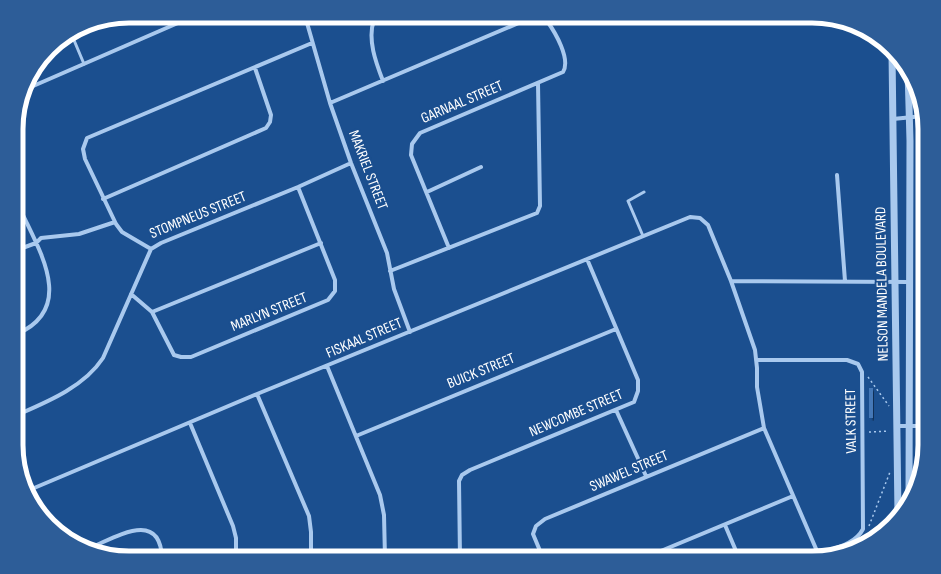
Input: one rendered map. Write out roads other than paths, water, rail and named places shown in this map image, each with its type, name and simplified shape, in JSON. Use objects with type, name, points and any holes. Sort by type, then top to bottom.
[{"type":"street","points":[[32,87],[178,23]]},
{"type":"street","name":"MAKRIEL STREET","points":[[307,23],[330,103],[351,163],[383,242],[396,296],[410,332]]},
{"type":"street","points":[[373,23],[371,36],[377,66],[383,81]]},
{"type":"street","points":[[330,103],[520,23]]},
{"type":"street","name":"GARNAAL STREET","points":[[449,248],[411,155],[412,144],[416,136],[420,133],[563,72],[566,62],[558,37],[548,23]]},
{"type":"street","points":[[103,199],[266,128],[270,122],[270,115],[254,68],[312,43]]},
{"type":"street","name":"NELSON MANDELA BOULEVARD","points":[[892,59],[898,507]]},
{"type":"street","name":"STOMPNEUS STREET","points":[[254,68],[87,138],[84,145],[85,159],[103,199],[122,232],[151,249],[160,243],[298,187],[351,163]]},
{"type":"street","points":[[390,271],[537,213],[540,206],[538,83]]},
{"type":"street","name":"NELSON MANDELA BOULEVARD","points":[[908,85],[910,282],[909,486]]},
{"type":"street","points":[[892,119],[917,117]]},
{"type":"street","points":[[427,192],[481,167]]},
{"type":"street","points":[[836,175],[844,281]]},
{"type":"street","name":"MARLYN STREET","points":[[131,294],[152,312],[174,355],[181,358],[191,357],[328,300],[335,291],[335,280],[298,187]]},
{"type":"street","points":[[23,215],[48,271],[50,284],[49,299],[36,322],[23,330]]},
{"type":"street","name":"FISKAAL STREET","points":[[33,489],[257,394],[692,217],[700,218],[708,225],[731,281]]},
{"type":"street","points":[[23,248],[36,243],[40,238],[78,234],[115,222]]},
{"type":"street","points":[[152,312],[321,243]]},
{"type":"street","points":[[23,412],[66,391],[97,367],[103,358],[151,249]]},
{"type":"street","name":"NEWCOMBE STREET","points":[[460,551],[459,481],[462,475],[470,470],[634,402],[637,396],[639,386],[587,259]]},
{"type":"street","points":[[817,551],[764,428],[756,387],[756,360],[750,335],[731,281],[910,282]]},
{"type":"street","name":"BUICK STREET","points":[[356,436],[616,329]]},
{"type":"street","name":"VALK STREET","points":[[756,360],[847,360],[858,364],[862,372],[864,520],[859,536],[851,542],[840,547]]},
{"type":"street","points":[[327,366],[383,505],[385,551]]},
{"type":"street","points":[[257,394],[309,516],[311,551]]},
{"type":"street","points":[[616,410],[646,476]]},
{"type":"street","points":[[190,423],[233,526],[236,538],[236,551]]},
{"type":"street","points":[[898,426],[918,426]]},
{"type":"street","name":"SWAWEL STREET","points":[[540,551],[533,537],[536,526],[539,523],[646,476],[764,428]]},
{"type":"street","points":[[661,551],[793,496]]},
{"type":"street","points":[[725,525],[736,551]]},
{"type":"street","points":[[96,545],[136,529],[150,532],[158,539],[161,551]]},
{"type":"lane","points":[[73,39],[84,64]]},
{"type":"lane","points":[[643,236],[628,201],[644,192]]}]
